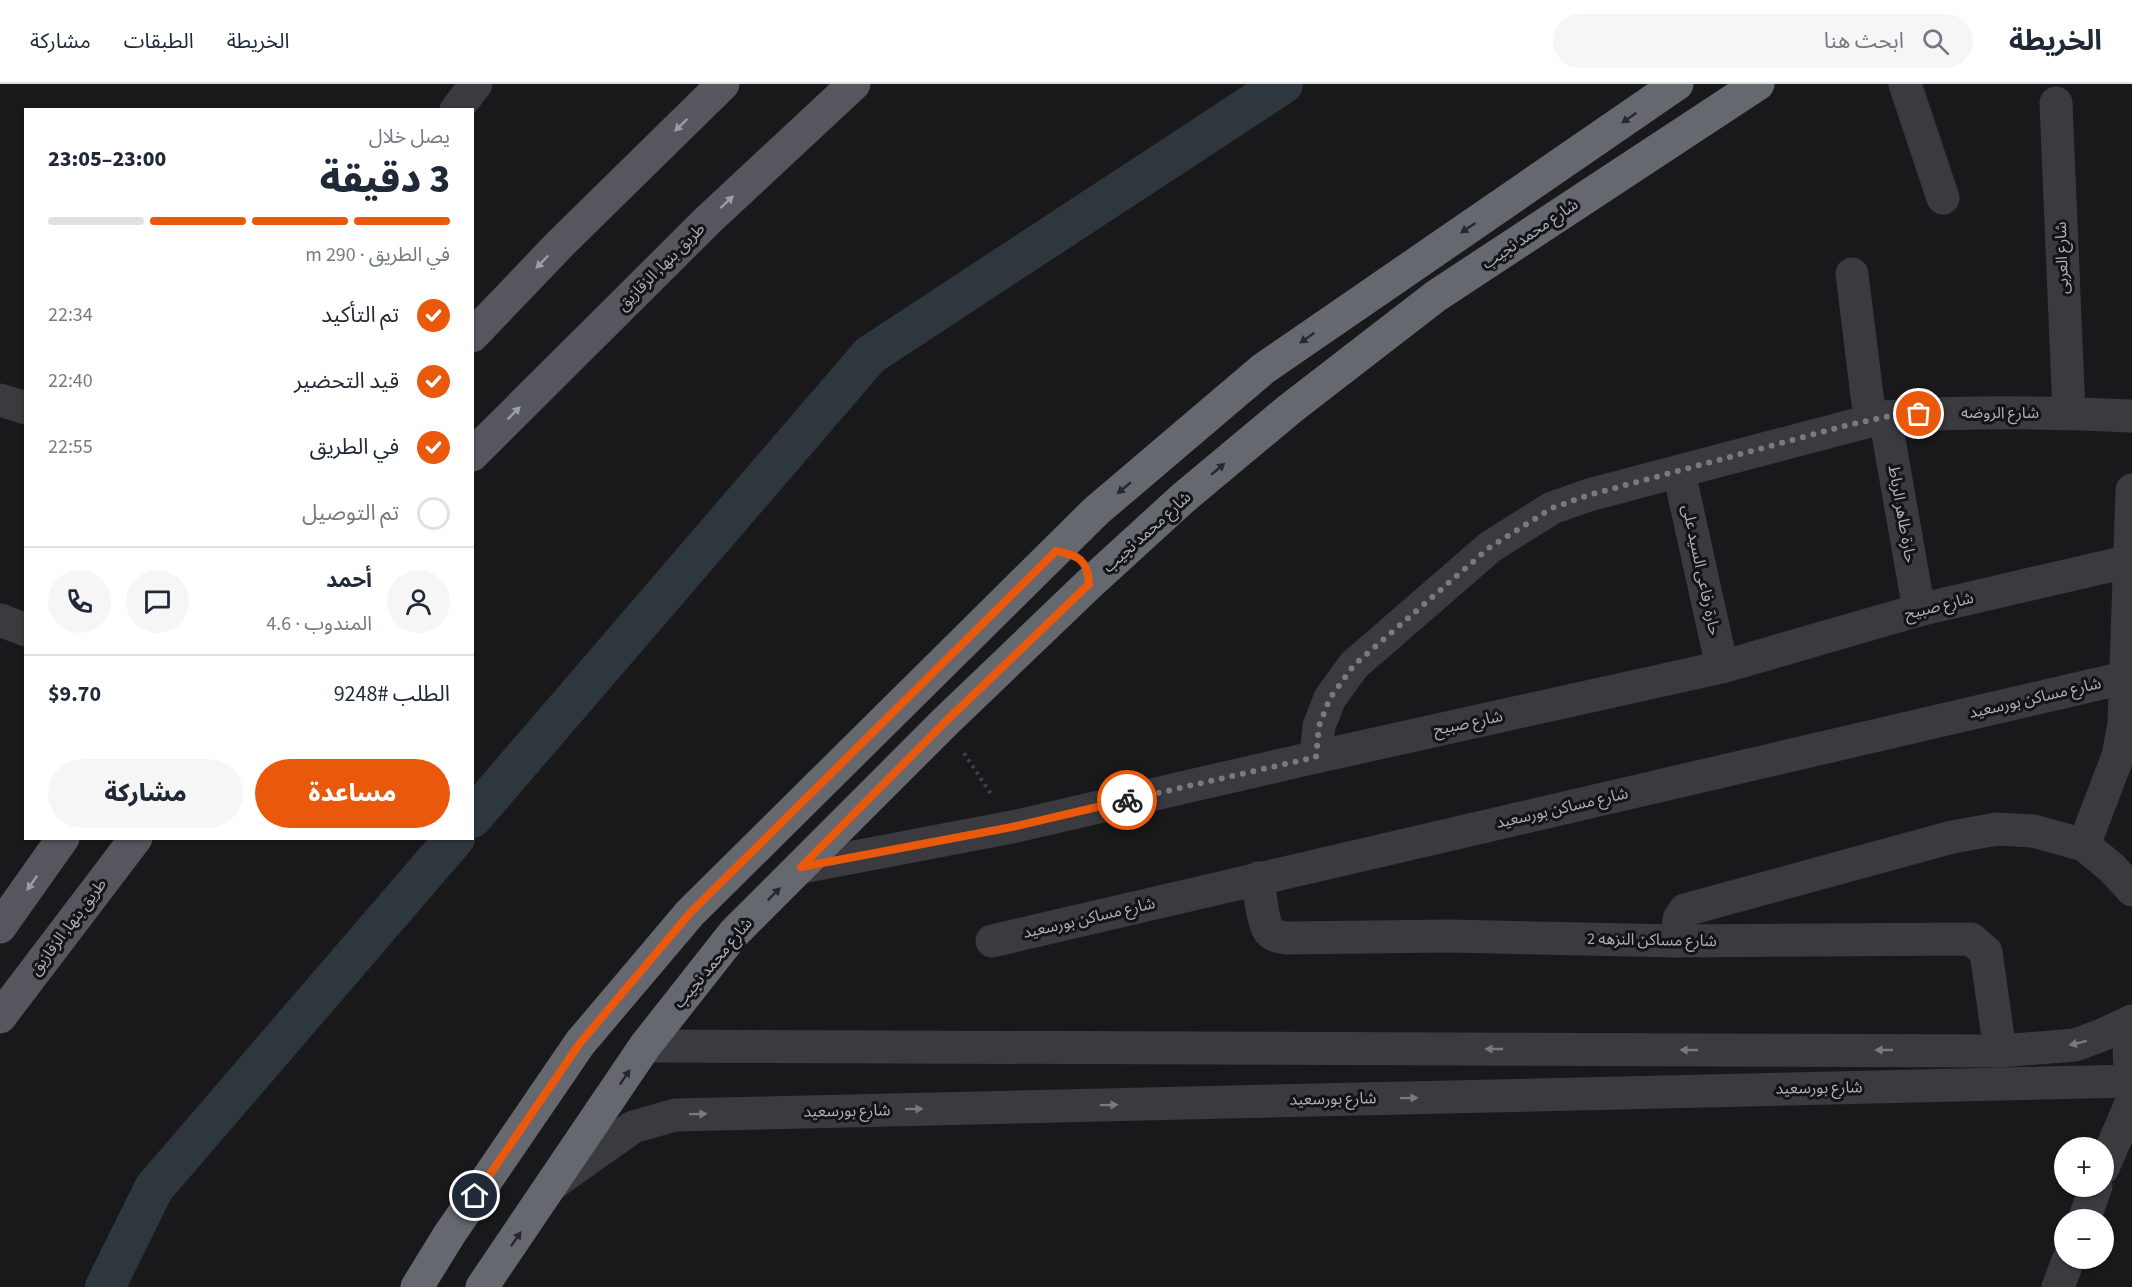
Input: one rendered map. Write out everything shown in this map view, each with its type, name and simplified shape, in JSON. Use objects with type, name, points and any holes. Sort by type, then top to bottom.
[{"type":"highway","points":[[417,1287],[449,1235],[580,1043],[690,913],[1096,511],[1263,369],[1677,84]]},
{"type":"highway","name":"شارع محمد نجيب","points":[[482,1287],[645,1046],[734,933],[945,722],[1089,584],[1182,500],[1291,408],[1436,296],[1758,84]]},
{"type":"highway","points":[[1152,465],[1154,475],[1164,491],[1182,500]]},
{"type":"highway","points":[[1056,551],[1080,558],[1089,574],[1089,584]]},
{"type":"main road","points":[[474,334],[560,244],[723,84]]},
{"type":"main road","name":"طريق بنها, الزقازيق","points":[[474,453],[708,220],[854,84]]},
{"type":"main road","points":[[0,927],[62,840]]},
{"type":"main road","name":"طريق بنها, الزقازيق","points":[[0,1017],[134,840]]},
{"type":"street","points":[[458,108],[476,84]]},
{"type":"street","points":[[1905,84],[1943,198]]},
{"type":"street","name":"شارع العربى","points":[[2056,103],[2069,413]]},
{"type":"street","name":"حارة طاهر الرباط","points":[[1852,274],[1877,419],[1919,610]]},
{"type":"street","points":[[0,400],[24,407]]},
{"type":"street","name":"شارع الروضه","points":[[1316,757],[1319,726],[1330,698],[1354,665],[1490,547],[1552,508],[1589,495],[1877,419],[1936,413],[2069,413],[2132,416]]},
{"type":"street","name":"حارة رفاعى السيد على","points":[[1679,472],[1722,667]]},
{"type":"street","points":[[2084,845],[2118,756],[2124,724],[2129,676],[2132,489]]},
{"type":"street","name":"شارع صبيح","points":[[801,867],[1012,827],[1722,667],[1919,610],[2130,561]]},
{"type":"street","points":[[0,620],[24,629]]},
{"type":"street","name":"شارع مساكن بورسعيد","points":[[992,941],[2129,676]]},
{"type":"street","points":[[1677,941],[1679,919],[1685,910],[1952,837],[1997,829],[2033,831],[2084,845],[2112,868],[2132,890]]},
{"type":"street","name":"شارع مساكن النزهه 2","points":[[1258,878],[1266,925],[1270,933],[1287,938],[1450,936],[1677,941],[1971,939],[1986,952],[2000,1051]]},
{"type":"street","points":[[645,1046],[2000,1051],[2075,1045],[2132,1021]]},
{"type":"street","points":[[2132,1035],[2128,1047],[2132,1076]]},
{"type":"street","name":"شارع بورسعيد","points":[[554,1183],[633,1127],[675,1115],[2132,1081]]},
{"type":"street","points":[[2114,1143],[2132,1101]]},
{"type":"street","points":[[2058,1287],[2065,1269]]},
{"type":"path","points":[[945,722],[1012,827]]},
{"type":"waterway","points":[[474,816],[870,355],[1283,84]]},
{"type":"waterway","points":[[105,1287],[154,1188],[453,840]]},
{"type":"way so far","points":[[1127,800],[1316,757],[1319,726],[1330,698],[1354,665],[1490,547],[1552,508],[1589,495],[1848,425],[1885,417],[1919,414]]},
{"type":"route","points":[[475,1196],[580,1043],[690,913],[1056,551],[1080,558],[1089,574],[1089,584],[945,722],[801,867],[1012,827],[1127,800]]}]
